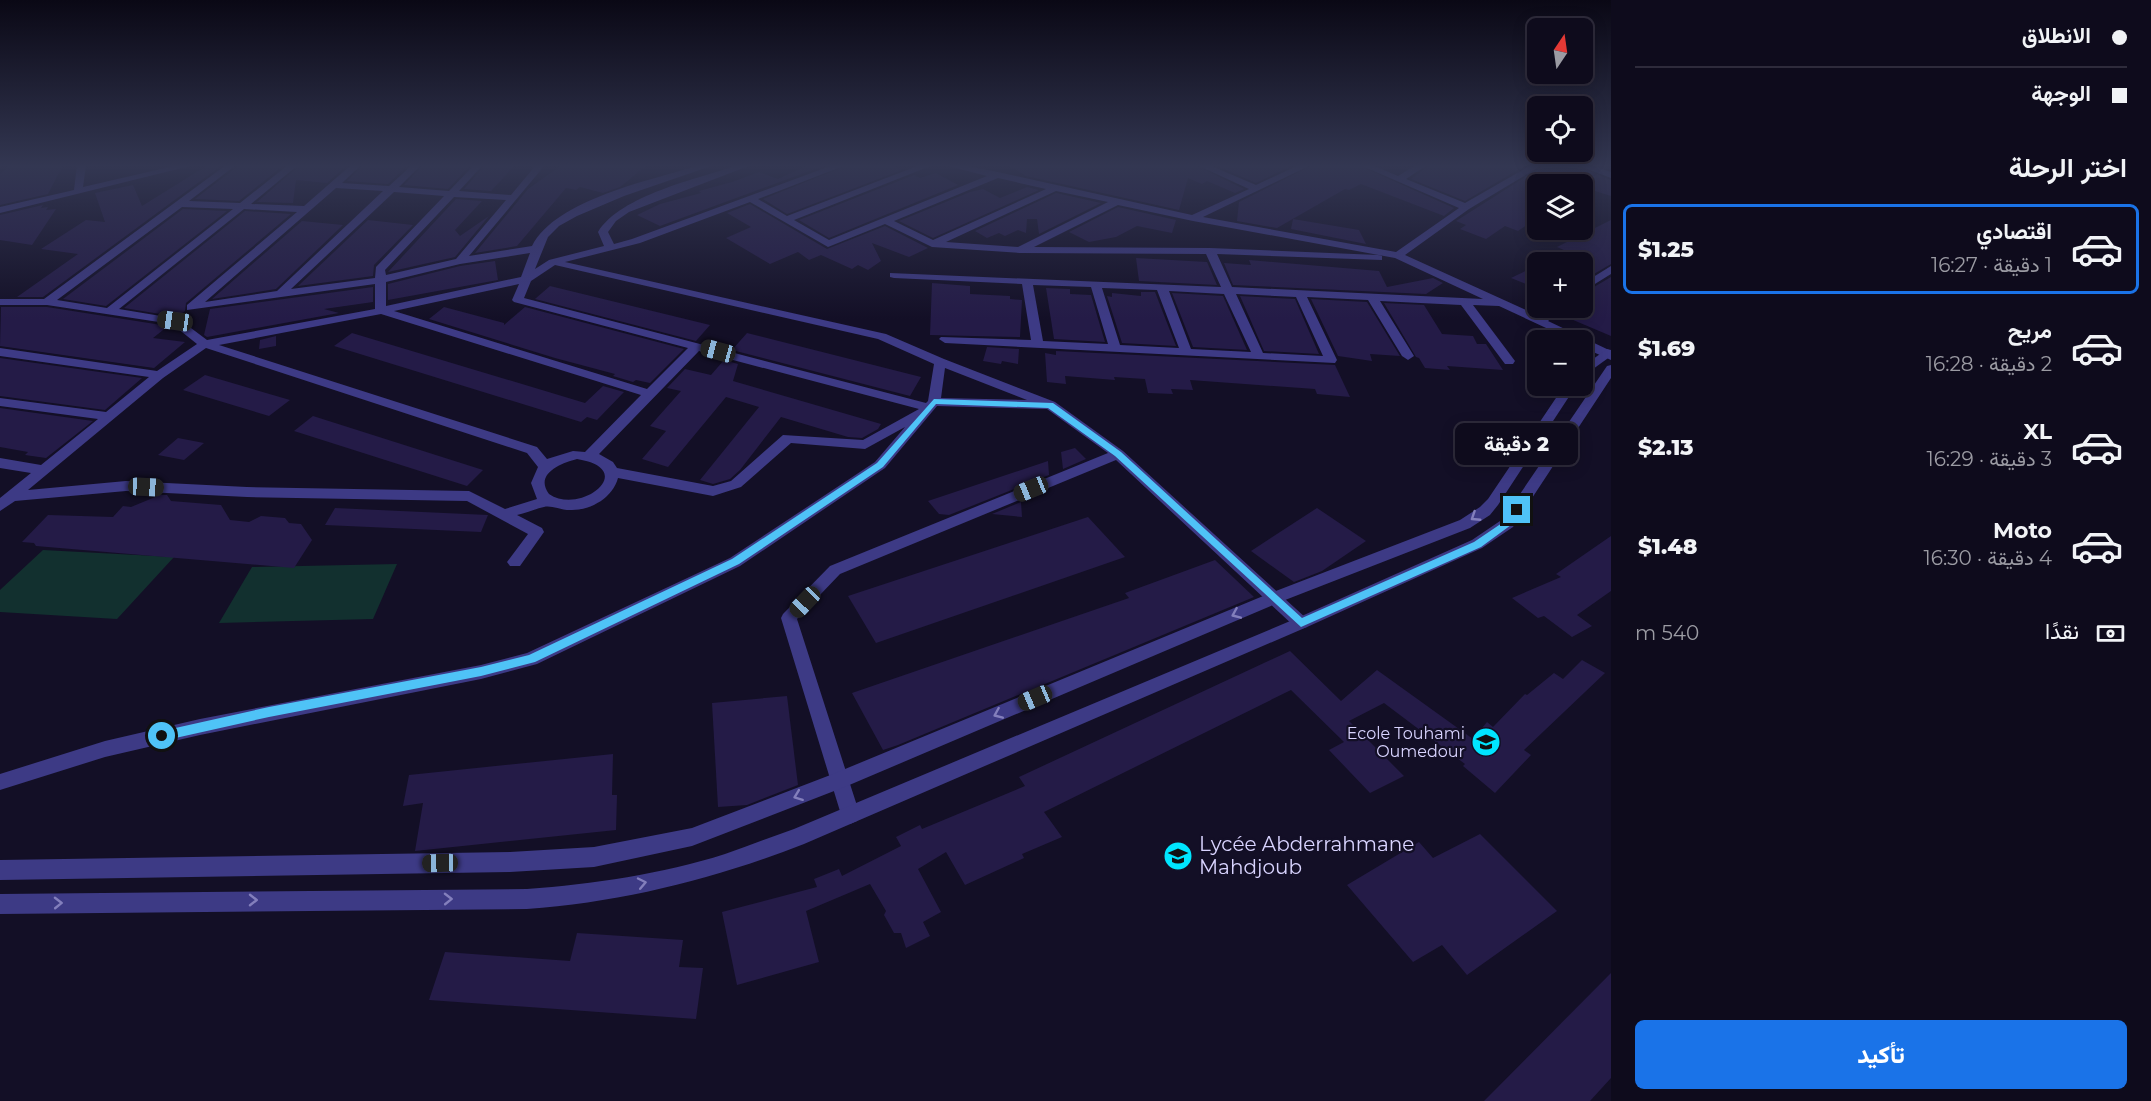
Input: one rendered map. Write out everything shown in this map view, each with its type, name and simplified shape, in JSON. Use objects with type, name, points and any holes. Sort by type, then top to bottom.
[{"type":"street","points":[[47,302],[164,216]]},
{"type":"street","points":[[110,311],[230,216]]},
{"type":"street","points":[[175,321],[297,216]]},
{"type":"street","points":[[281,293],[363,216]]},
{"type":"street","points":[[381,310],[380,269],[430,216]]},
{"type":"street","points":[[460,261],[497,216]]},
{"type":"street","points":[[570,216],[544,234],[518,300],[932,405],[1050,405]]},
{"type":"street","points":[[611,249],[603,232],[615,216]]},
{"type":"street","points":[[5,501],[159,375],[205,344],[526,279],[553,262],[611,249],[699,216]]},
{"type":"street","points":[[780,216],[828,244],[897,216]]},
{"type":"street","points":[[786,220],[795,216]]},
{"type":"street","points":[[932,244],[993,216]]},
{"type":"street","points":[[1020,250],[1087,216]]},
{"type":"street","points":[[1184,216],[1412,259],[1556,330]]},
{"type":"street","points":[[1398,255],[1453,216]]},
{"type":"street","points":[[886,221],[932,244],[1020,250],[1210,251],[1412,259]]},
{"type":"street","points":[[191,308],[380,280],[460,261],[537,249]]},
{"type":"street","points":[[1210,251],[1259,356]]},
{"type":"street","points":[[553,262],[882,336],[940,362],[1050,405],[1118,454],[1301,623]]},
{"type":"street","points":[[1593,282],[1611,269]]},
{"type":"street","points":[[894,275],[1504,303]]},
{"type":"street","points":[[1027,282],[1038,344]]},
{"type":"street","points":[[1096,285],[1115,348]]},
{"type":"street","points":[[1162,288],[1186,352]]},
{"type":"street","points":[[945,339],[1331,360],[1300,294]]},
{"type":"street","points":[[1372,297],[1408,356]]},
{"type":"street","points":[[0,302],[47,302],[175,321],[205,344],[532,450],[546,467]]},
{"type":"street","points":[[1465,302],[1509,361]]},
{"type":"street","points":[[381,310],[650,394]]},
{"type":"street","points":[[1540,321],[1544,318]]},
{"type":"street","points":[[590,455],[697,346]]},
{"type":"street","points":[[1593,348],[1610,359]]},
{"type":"street","points":[[0,352],[159,375]]},
{"type":"street","points":[[1593,367],[1610,359]]},
{"type":"street","points":[[0,904],[527,899],[579,895],[723,864],[850,815],[1301,623],[1494,534],[1508,523],[1610,359]]},
{"type":"street","points":[[0,782],[105,749],[200,727],[481,672],[531,659],[735,562],[880,465],[932,405],[940,362]]},
{"type":"street","points":[[0,870],[510,862],[594,857],[692,837],[840,780],[1274,598],[1475,518],[1492,502],[1563,396]]},
{"type":"street","points":[[0,402],[109,416]]},
{"type":"street","points":[[613,472],[713,491],[736,484],[788,438],[865,445],[932,405]]},
{"type":"street","points":[[850,815],[789,618],[835,570],[1118,454]]},
{"type":"street","points":[[590,455],[601,459],[609,465],[613,472],[613,481],[606,492],[596,499],[570,506],[547,501],[539,495],[536,484],[539,475],[546,467],[564,458],[590,455]]},
{"type":"street","points":[[0,464],[43,470]]},
{"type":"street","points":[[5,501],[126,486],[247,492],[469,496],[537,532],[515,562]]},
{"type":"street","points":[[505,514],[547,501]]},
{"type":"green space","points":[[43,550],[174,557],[117,619],[0,612],[0,590]]},
{"type":"green space","points":[[397,564],[373,619],[219,623],[252,567]]},
{"type":"building","points":[[0,216],[51,216],[32,245],[0,240]]},
{"type":"building","points":[[103,216],[152,216],[43,297],[17,297],[78,254],[41,249],[86,220],[105,222]]},
{"type":"building","points":[[173,216],[220,216],[106,306],[63,299]]},
{"type":"building","points":[[238,216],[288,216],[186,303],[185,311],[178,317],[124,308]]},
{"type":"building","points":[[440,216],[468,216],[455,230],[460,236],[489,216],[455,257],[388,272]]},
{"type":"building","points":[[505,216],[542,216],[517,246],[475,253]]},
{"type":"building","points":[[640,216],[686,216],[660,226]]},
{"type":"building","points":[[733,216],[771,216],[827,249],[885,226],[928,248],[909,257],[872,243],[881,261],[868,270],[858,265],[852,269],[821,255],[809,260],[798,252],[770,264],[726,238],[751,227]]},
{"type":"building","points":[[808,216],[882,216],[829,238],[799,220]]},
{"type":"building","points":[[910,216],[981,216],[933,238],[899,221]]},
{"type":"building","points":[[1006,216],[1074,216],[1039,234],[1037,219],[1027,219],[1026,233],[1018,230],[1005,236],[999,233],[987,238],[975,231]]},
{"type":"building","points":[[1100,216],[1160,216],[1176,220],[1172,233],[1137,226],[1116,237],[1089,242],[1069,232]]},
{"type":"building","points":[[1237,216],[1297,216],[1277,228],[1237,221]]},
{"type":"building","points":[[1463,216],[1527,216],[1527,225],[1518,231],[1505,226],[1486,239],[1460,229],[1466,225],[1456,221]]},
{"type":"building","points":[[1293,219],[1359,230],[1366,244],[1291,229]]},
{"type":"building","points":[[368,220],[413,225],[374,265],[373,276],[298,286]]},
{"type":"building","points":[[1611,220],[1611,264],[1593,275],[1593,252],[1560,252],[1564,250],[1557,247],[1571,240],[1593,240],[1593,229]]},
{"type":"building","points":[[302,221],[343,225],[276,289],[212,299]]},
{"type":"building","points":[[1136,258],[1207,262],[1217,285],[1139,281]]},
{"type":"building","points":[[1249,260],[1379,271],[1387,287],[1433,278],[1443,283],[1426,294],[1233,285],[1224,263],[1251,265]]},
{"type":"building","points":[[495,261],[498,280],[388,300],[388,284],[460,266]]},
{"type":"building","points":[[1527,270],[1527,285],[1511,278]]},
{"type":"building","points":[[1611,277],[1611,336],[1568,318],[1593,318],[1593,288]]},
{"type":"building","points":[[932,283],[970,286],[970,294],[1010,296],[1010,299],[1022,300],[1020,337],[930,335]]},
{"type":"building","points":[[550,286],[710,325],[696,341],[535,299]]},
{"type":"building","points":[[373,287],[373,302],[324,309],[339,313],[207,337],[204,335],[210,309]]},
{"type":"building","points":[[1046,288],[1070,289],[1070,294],[1091,295],[1105,342],[1054,339]]},
{"type":"building","points":[[1141,292],[1155,292],[1176,346],[1122,343],[1107,296],[1112,297],[1112,293],[1141,296]]},
{"type":"building","points":[[1172,293],[1223,296],[1247,350],[1193,347]]},
{"type":"building","points":[[1240,296],[1295,299],[1319,354],[1264,351]]},
{"type":"building","points":[[1311,299],[1367,302],[1400,356],[1370,354],[1372,361],[1338,356]]},
{"type":"building","points":[[1384,303],[1424,305],[1442,334],[1473,336],[1477,344],[1486,344],[1503,370],[1447,366],[1450,370],[1425,368]]},
{"type":"building","points":[[1,307],[47,307],[168,326],[153,338],[185,342],[154,368],[0,346]]},
{"type":"building","points":[[444,307],[504,323],[504,325],[525,307],[684,349],[650,383],[636,380],[633,382],[613,376],[615,374],[429,319]]},
{"type":"building","points":[[352,333],[585,403],[603,386],[624,392],[597,420],[587,417],[581,422],[334,346]]},
{"type":"building","points":[[747,333],[921,377],[910,396],[732,350]]},
{"type":"building","points":[[276,336],[276,346],[259,349],[260,340]]},
{"type":"building","points":[[987,347],[1019,349],[1018,364],[983,361]]},
{"type":"building","points":[[1056,351],[1335,365],[1350,397],[1317,394],[1315,389],[1190,380],[1193,390],[1171,389],[1173,394],[1148,393],[1145,379],[1114,377],[1115,380],[1065,376],[1066,384],[1047,382],[1045,353],[1056,355]]},
{"type":"building","points":[[0,358],[142,378],[105,410],[0,396]]},
{"type":"building","points":[[724,360],[738,364],[733,381],[881,424],[878,429],[862,438],[848,437],[781,417],[740,470],[730,479],[713,484],[700,480],[759,407],[726,397],[668,467],[642,459],[666,431],[650,426],[681,391],[667,388],[685,369],[711,375]]},
{"type":"building","points":[[205,375],[290,400],[269,416],[183,390]]},
{"type":"building","points":[[0,408],[93,421],[46,458],[25,455],[28,452],[0,447]]},
{"type":"building","points":[[313,416],[483,470],[467,486],[294,431]]},
{"type":"building","points":[[178,438],[204,443],[184,460],[158,455]]},
{"type":"building","points":[[1075,448],[1086,459],[1063,469],[1061,452]]},
{"type":"building","points":[[1048,461],[1049,475],[949,515],[939,514],[928,501]]},
{"type":"building","points":[[160,495],[167,495],[171,501],[221,505],[230,520],[249,522],[261,516],[285,518],[289,523],[301,524],[312,540],[294,568],[36,546],[34,543],[22,542],[48,515],[113,517],[123,506],[131,507]]},
{"type":"building","points":[[1021,502],[1022,517],[992,514]]},
{"type":"building","points":[[335,508],[488,515],[481,532],[325,525]]},
{"type":"building","points":[[1317,508],[1366,541],[1322,571],[1294,582],[1251,551]]},
{"type":"building","points":[[1088,517],[1125,557],[876,643],[848,596]]},
{"type":"building","points":[[1611,536],[1611,591],[1577,615],[1592,626],[1572,637],[1544,616],[1538,618],[1512,598],[1561,577],[1556,574]]},
{"type":"building","points":[[1215,560],[1254,597],[898,745],[883,750],[852,693],[1129,598],[1125,593]]},
{"type":"building","points":[[1290,651],[1341,701],[1377,670],[1473,739],[1487,722],[1493,727],[1525,694],[1527,695],[1554,673],[1563,679],[1582,660],[1605,673],[1524,750],[1531,755],[1495,793],[1463,766],[1465,764],[1384,703],[1349,721],[1404,776],[1370,793],[1329,750],[1344,742],[1291,690],[1044,812],[1062,837],[1022,854],[1024,858],[965,885],[946,852],[918,869],[941,912],[923,922],[930,936],[906,948],[901,933],[894,933],[884,915],[886,911],[870,884],[806,911],[819,962],[737,985],[722,912],[817,887],[814,879],[839,869],[842,876],[901,846],[896,837],[920,825],[922,829],[1025,786],[1019,777]]},
{"type":"building","points":[[787,696],[798,785],[747,805],[718,807],[712,703]]},
{"type":"building","points":[[613,754],[612,795],[617,795],[616,830],[415,851],[423,803],[403,806],[409,775]]},
{"type":"building","points":[[1480,834],[1557,911],[1467,975],[1442,945],[1413,962],[1347,885],[1419,842],[1433,858]]},
{"type":"building","points":[[577,933],[683,940],[679,967],[703,968],[696,1019],[429,1000],[445,952],[570,961]]},
{"type":"building","points":[[1611,973],[1611,1078],[1590,1101],[1484,1101]]},
{"type":"place","name":"Ecole Touhami Oumedour","points":[[1486,742]]},
{"type":"place","name":"Lycée Abderrahmane Mahdjoub","points":[[1178,856]]},
{"type":"route","points":[[162,736],[269,712],[481,672],[531,659],[735,562],[880,465],[934,402],[1050,405],[1118,454],[1301,623],[1477,544],[1508,523],[1517,510]]}]
